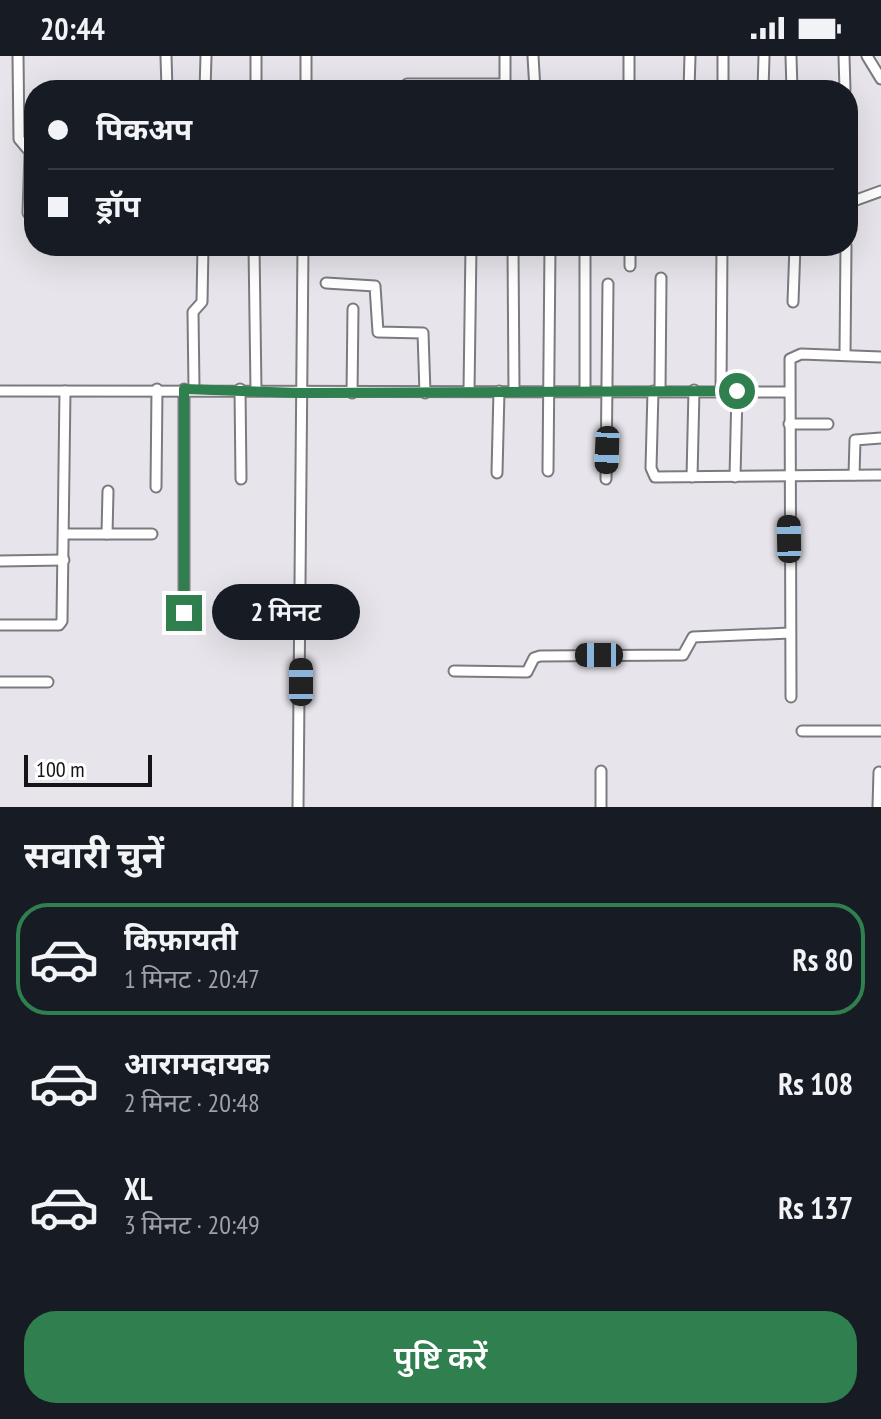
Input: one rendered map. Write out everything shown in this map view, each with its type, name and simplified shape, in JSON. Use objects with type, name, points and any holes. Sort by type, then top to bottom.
[{"type":"street","points":[[18,56],[19,139],[24,145]]},
{"type":"street","points":[[166,56],[167,80]]},
{"type":"street","points":[[205,80],[206,56]]},
{"type":"street","points":[[256,56],[256,80]]},
{"type":"street","points":[[306,56],[306,80]]},
{"type":"street","points":[[505,56],[505,80]]},
{"type":"street","points":[[533,56],[534,80]]},
{"type":"street","points":[[629,56],[629,80]]},
{"type":"street","points":[[689,80],[690,56]]},
{"type":"street","points":[[723,56],[723,80]]},
{"type":"street","points":[[763,80],[764,56]]},
{"type":"street","points":[[791,56],[792,80]]},
{"type":"street","points":[[844,56],[845,80]]},
{"type":"street","points":[[867,56],[881,79]]},
{"type":"street","points":[[858,199],[881,191]]},
{"type":"street","points":[[184,613],[193,312],[202,302],[203,256]]},
{"type":"street","points":[[254,256],[256,390]]},
{"type":"street","points":[[298,807],[301,771],[303,256]]},
{"type":"street","points":[[469,391],[471,256]]},
{"type":"street","points":[[513,256],[514,391]]},
{"type":"street","points":[[548,471],[550,256]]},
{"type":"street","points":[[585,256],[585,390]]},
{"type":"street","points":[[630,256],[630,266]]},
{"type":"street","points":[[721,391],[722,256]]},
{"type":"street","points":[[793,302],[795,256]]},
{"type":"street","points":[[845,355],[846,256]]},
{"type":"street","points":[[661,278],[652,474],[657,477],[881,475]]},
{"type":"street","points":[[326,283],[375,286],[378,332],[423,333],[425,393]]},
{"type":"street","points":[[606,479],[608,284]]},
{"type":"street","points":[[352,393],[353,309]]},
{"type":"street","points":[[791,697],[788,477],[789,392],[793,355],[881,357]]},
{"type":"street","points":[[156,487],[157,389]]},
{"type":"street","points":[[240,389],[241,479]]},
{"type":"street","points":[[692,477],[694,390]]},
{"type":"street","points":[[0,391],[789,392]]},
{"type":"street","points":[[0,625],[61,624],[65,534],[65,391]]},
{"type":"street","points":[[497,473],[499,391]]},
{"type":"street","points":[[735,477],[737,391]]},
{"type":"street","points":[[789,424],[828,424]]},
{"type":"street","points":[[854,475],[855,440],[881,438]]},
{"type":"street","points":[[107,534],[108,491]]},
{"type":"street","points":[[65,534],[152,534]]},
{"type":"street","points":[[0,561],[64,560]]},
{"type":"street","points":[[454,671],[527,672],[534,658],[540,656],[683,655],[691,639],[696,637],[790,633]]},
{"type":"street","points":[[0,682],[48,682]]},
{"type":"street","points":[[802,731],[881,731]]},
{"type":"street","points":[[601,771],[601,807]]},
{"type":"street","points":[[878,807],[879,772]]},
{"type":"route","points":[[184,613],[184,389],[300,393],[737,391]]}]
